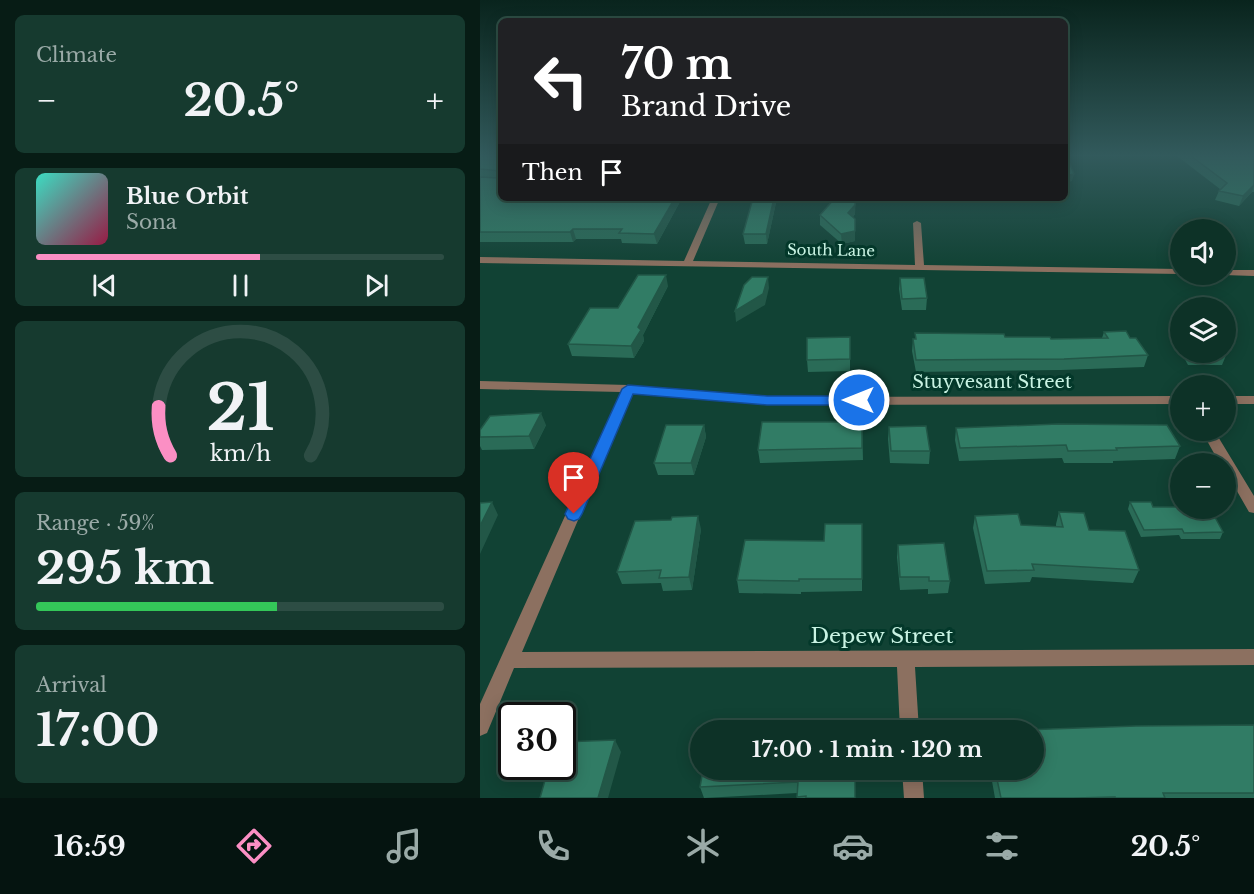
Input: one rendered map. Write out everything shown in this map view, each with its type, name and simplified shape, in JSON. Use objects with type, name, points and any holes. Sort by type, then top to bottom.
[{"type":"street","points":[[688,263],[715,201]]},
{"type":"street","points":[[917,223],[920,267]]},
{"type":"street","name":"South Lane","points":[[480,260],[1170,272]]},
{"type":"street","points":[[1236,273],[1254,273]]},
{"type":"street","name":"Stuyvesant Street","points":[[480,385],[628,389],[767,401],[1170,400]]},
{"type":"street","points":[[480,726],[628,389]]},
{"type":"street","points":[[1236,400],[1254,400]]},
{"type":"street","points":[[1214,441],[1254,508]]},
{"type":"street","name":"Depew Street","points":[[510,660],[1254,657]]},
{"type":"street","points":[[906,659],[909,720]]},
{"type":"street","points":[[913,780],[914,798]]},
{"type":"building","points":[[480,193],[498,193],[498,201],[673,201],[654,234],[619,233],[622,229],[573,229],[570,232],[480,232]]},
{"type":"building","points":[[752,201],[773,201],[766,234],[743,234]]},
{"type":"building","points":[[832,201],[855,201],[855,205],[848,213],[855,219],[855,231],[841,234],[820,215]]},
{"type":"building","points":[[638,275],[666,275],[638,327],[641,330],[631,346],[568,344],[590,308],[618,308]]},
{"type":"building","points":[[752,277],[768,277],[763,294],[735,311],[744,285]]},
{"type":"building","points":[[900,278],[924,278],[927,298],[902,299]]},
{"type":"building","points":[[1126,331],[1130,338],[1136,338],[1148,355],[1064,359],[916,360],[913,339],[916,339],[915,333],[1004,334],[1005,337],[1050,337],[1051,339],[1108,338],[1104,332]]},
{"type":"building","points":[[850,337],[850,359],[807,360],[807,338]]},
{"type":"building","points":[[541,413],[529,436],[480,437],[480,430],[490,416]]},
{"type":"building","points":[[762,422],[862,422],[862,448],[758,450]]},
{"type":"building","points":[[1058,424],[1167,425],[1170,430],[1170,441],[1177,441],[1180,446],[1068,451],[1066,445],[960,448],[956,428]]},
{"type":"building","points":[[666,425],[704,425],[691,463],[654,463]]},
{"type":"building","points":[[926,426],[930,451],[891,451],[889,427]]},
{"type":"building","points":[[492,502],[480,526],[480,503]]},
{"type":"building","points":[[1130,502],[1151,502],[1153,507],[1170,507],[1170,519],[1216,519],[1223,532],[1184,533],[1182,529],[1144,530]]},
{"type":"building","points":[[1059,512],[1084,513],[1089,530],[1125,531],[1139,570],[1032,564],[1034,570],[987,571],[975,516],[1018,514],[1021,525],[1063,527]]},
{"type":"building","points":[[698,516],[689,577],[659,578],[661,570],[617,572],[635,521],[671,520],[672,517]]},
{"type":"building","points":[[825,524],[862,524],[862,579],[737,580],[745,540],[824,541]]},
{"type":"building","points":[[944,543],[950,581],[929,581],[929,577],[900,577],[898,545]]},
{"type":"building","points":[[1254,725],[1254,793],[1163,793],[1165,798],[1001,798],[997,780],[1044,780],[1044,729]]},
{"type":"building","points":[[615,740],[598,798],[540,798],[545,780],[576,780],[576,741]]},
{"type":"building","points":[[701,780],[855,780],[855,798],[797,797],[798,782],[700,787]]},
{"type":"route","points":[[574,514],[628,389],[767,401],[859,400]]}]
